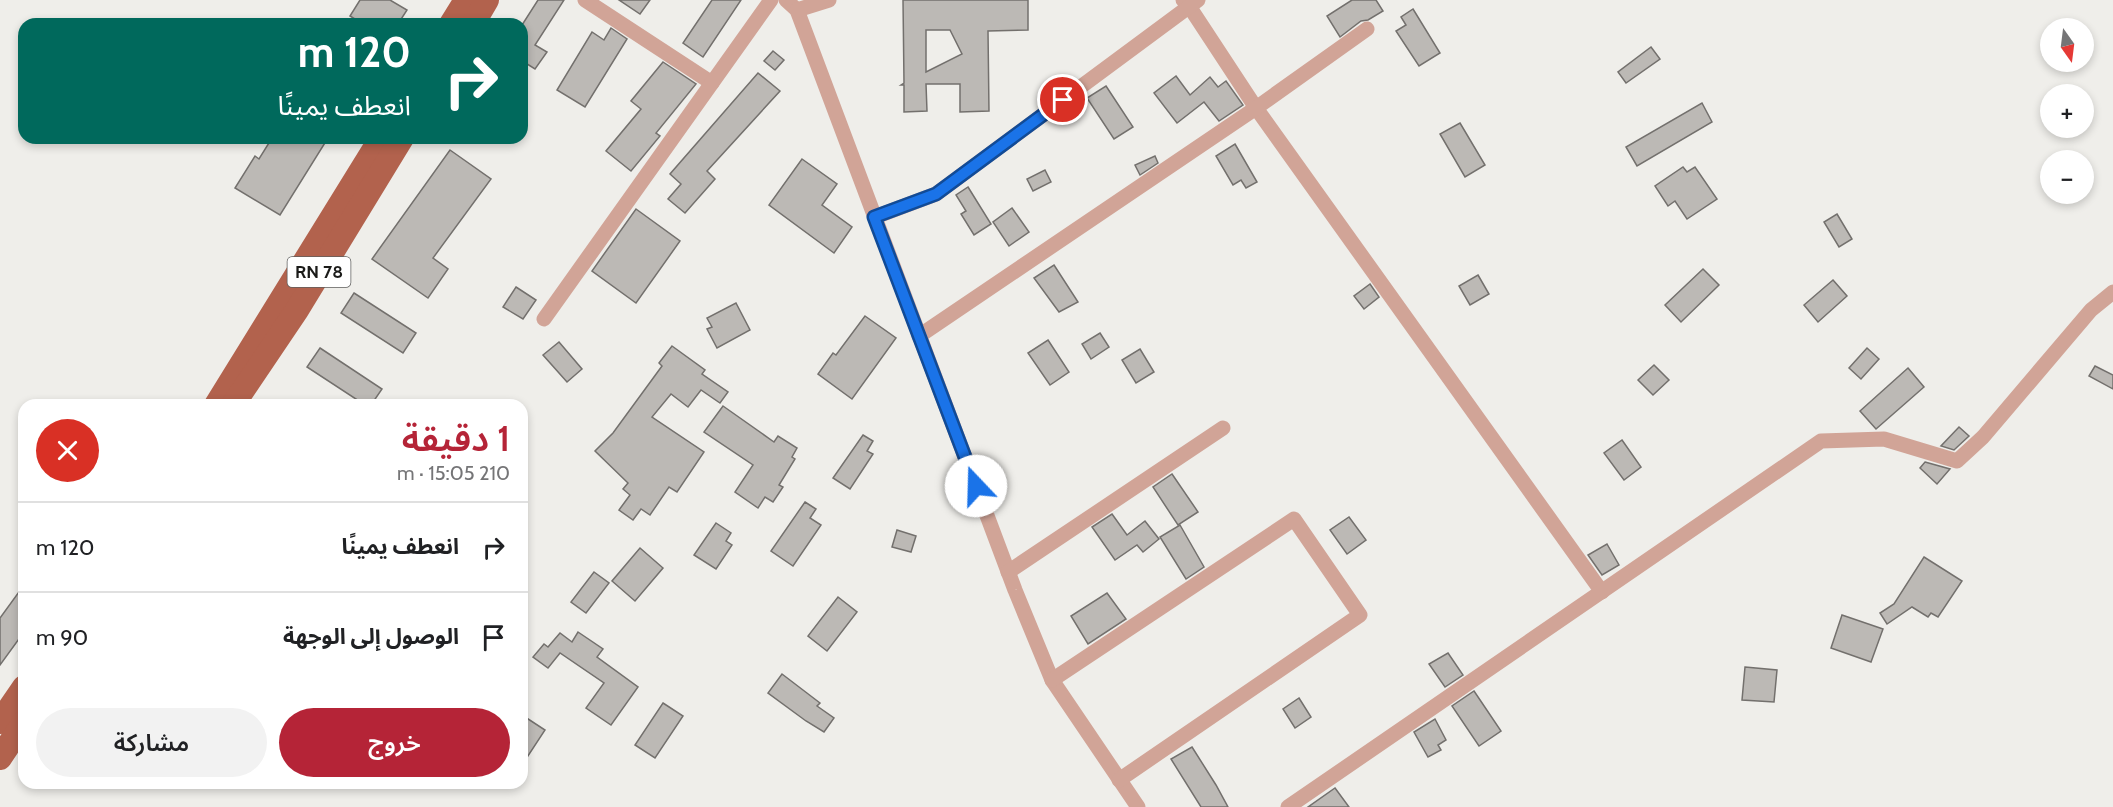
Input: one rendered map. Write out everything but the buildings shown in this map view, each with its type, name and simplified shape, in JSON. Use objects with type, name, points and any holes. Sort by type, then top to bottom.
[{"type":"main road","points":[[455,18],[466,0]]},
{"type":"main road","points":[[476,18],[487,0]]},
{"type":"main road","name":"RN 78","points":[[220,399],[377,144]]},
{"type":"main road","name":"RN 78","points":[[238,399],[297,310],[398,144]]},
{"type":"main road","points":[[0,722],[18,696]]},
{"type":"main road","points":[[0,758],[18,731]]},
{"type":"street","points":[[585,0],[712,83]]},
{"type":"street","points":[[544,319],[771,0]]},
{"type":"street","points":[[829,0],[792,5],[1008,572],[1052,680],[1138,807]]},
{"type":"street","points":[[874,217],[936,194],[1190,2],[1256,108],[1602,592]]},
{"type":"street","points":[[920,336],[1256,108],[1367,29]]},
{"type":"street","points":[[1288,807],[1821,441],[1884,439],[1957,461],[1983,437],[2091,310],[2113,292]]},
{"type":"street","points":[[1008,572],[1223,428]]},
{"type":"street","points":[[1052,680],[1294,519],[1360,615],[1119,780]]},
{"type":"route","points":[[976,486],[874,217],[936,194],[1063,100]]}]
